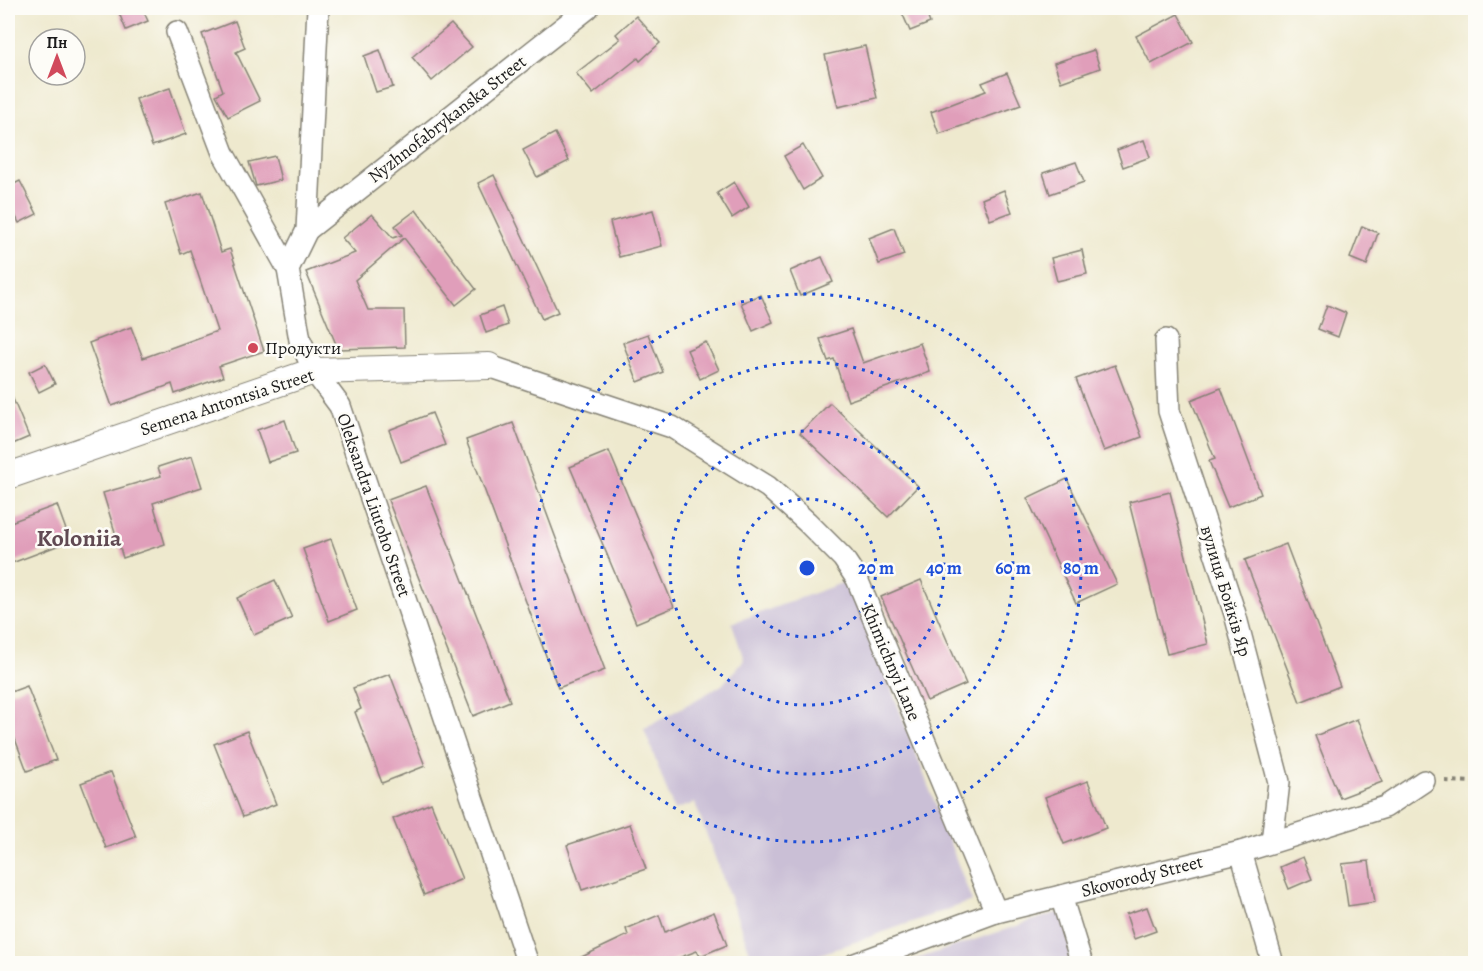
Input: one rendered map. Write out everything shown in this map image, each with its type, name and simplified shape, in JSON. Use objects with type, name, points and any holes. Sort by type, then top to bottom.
[{"type":"street","points":[[288,269],[307,230],[318,8]]},
{"type":"street","name":"Nyzhnofabrykanska Street","points":[[307,230],[588,8]]},
{"type":"street","name":"Oleksandra Liutoho Street","points":[[177,32],[223,153],[288,269],[300,340],[314,370],[340,406],[528,963]]},
{"type":"street","name":"вулиця Бойків Яр","points":[[1166,340],[1169,411],[1235,614],[1279,782],[1272,842]]},
{"type":"street","name":"Semena Antontsia Street","points":[[8,476],[314,370],[489,366]]},
{"type":"street","name":"Khimichnyi Lane","points":[[489,366],[672,427],[768,487],[843,558],[857,579],[996,912]]},
{"type":"street","name":"Skovorody Street","points":[[855,963],[996,912],[1241,852],[1384,807],[1424,781]]},
{"type":"street","points":[[1241,852],[1273,963]]},
{"type":"street","points":[[1061,896],[1082,963]]},
{"type":"path","points":[[1424,781],[1476,782]]},
{"type":"shaded area","points":[[850,580],[972,901],[795,963],[754,963],[695,803],[674,810],[644,729],[722,685],[744,660],[732,623]]},
{"type":"shaded area","points":[[1062,911],[1077,964],[901,964]]},
{"type":"building","points":[[117,8],[142,8],[148,21],[126,30]]},
{"type":"building","points":[[900,8],[924,8],[930,23],[910,31]]},
{"type":"building","points":[[1178,14],[1193,42],[1151,64],[1136,36]]},
{"type":"building","points":[[636,16],[660,43],[640,61],[638,58],[593,94],[576,73],[620,39],[616,34]]},
{"type":"building","points":[[235,21],[245,48],[236,52],[260,101],[228,117],[216,95],[223,91],[202,34]]},
{"type":"building","points":[[451,24],[472,47],[432,81],[412,57]]},
{"type":"building","points":[[865,46],[877,98],[838,107],[825,55]]},
{"type":"building","points":[[380,50],[393,87],[376,92],[364,56]]},
{"type":"building","points":[[1094,50],[1100,68],[1061,82],[1054,63]]},
{"type":"building","points":[[1007,73],[1021,105],[939,134],[931,112],[986,91],[982,83]]},
{"type":"building","points":[[170,88],[186,134],[152,146],[136,99]]},
{"type":"building","points":[[555,133],[569,161],[537,177],[523,150]]},
{"type":"building","points":[[1144,140],[1150,157],[1123,167],[1117,150]]},
{"type":"building","points":[[803,145],[822,178],[803,190],[784,156]]},
{"type":"building","points":[[275,156],[281,180],[256,186],[249,162]]},
{"type":"building","points":[[1076,162],[1084,182],[1050,194],[1043,173]]},
{"type":"building","points":[[494,175],[558,312],[542,319],[478,183]]},
{"type":"building","points":[[20,181],[37,214],[19,223],[8,200],[8,187]]},
{"type":"building","points":[[734,182],[749,207],[732,218],[717,193]]},
{"type":"building","points":[[1004,190],[1012,212],[990,220],[982,199]]},
{"type":"building","points":[[202,192],[221,252],[230,249],[264,351],[219,366],[223,377],[175,394],[172,384],[112,406],[89,343],[131,327],[143,358],[217,331],[190,250],[181,254],[165,204]]},
{"type":"building","points":[[416,210],[476,289],[456,305],[404,238],[355,280],[368,310],[404,310],[405,347],[338,349],[306,272],[355,253],[342,238],[372,214],[393,238],[402,235],[395,226]]},
{"type":"building","points":[[653,210],[662,246],[619,257],[610,222]]},
{"type":"building","points":[[1362,226],[1378,233],[1367,265],[1350,258]]},
{"type":"building","points":[[894,228],[904,255],[879,264],[869,238]]},
{"type":"building","points":[[1082,250],[1087,274],[1057,281],[1051,258]]},
{"type":"building","points":[[822,257],[833,282],[800,296],[790,271]]},
{"type":"building","points":[[761,295],[773,322],[753,331],[741,303]]},
{"type":"building","points":[[1327,305],[1346,313],[1338,337],[1318,329]]},
{"type":"building","points":[[502,307],[508,325],[486,333],[480,315]]},
{"type":"building","points":[[851,329],[863,363],[920,343],[930,372],[848,401],[834,359],[828,361],[820,339]]},
{"type":"building","points":[[648,334],[663,372],[638,382],[623,343]]},
{"type":"building","points":[[706,342],[719,370],[700,379],[687,350]]},
{"type":"building","points":[[45,364],[55,384],[39,392],[29,372]]},
{"type":"building","points":[[1115,365],[1142,437],[1104,451],[1076,379]]},
{"type":"building","points":[[8,387],[29,437],[8,446]]},
{"type":"building","points":[[1221,388],[1261,494],[1228,507],[1209,461],[1215,459],[1191,400]]},
{"type":"building","points":[[830,403],[918,486],[888,517],[800,433]]},
{"type":"building","points":[[432,413],[445,445],[401,462],[389,430]]},
{"type":"building","points":[[285,420],[296,453],[268,462],[257,430]]},
{"type":"building","points":[[513,423],[605,670],[558,688],[466,440]]},
{"type":"building","points":[[609,451],[674,607],[636,623],[570,467]]},
{"type":"building","points":[[192,456],[202,487],[153,503],[165,544],[123,558],[103,493],[161,476],[158,467]]},
{"type":"building","points":[[1067,479],[1117,584],[1076,603],[1027,498]]},
{"type":"building","points":[[426,486],[510,701],[473,716],[388,500]]},
{"type":"building","points":[[1170,492],[1208,644],[1167,654],[1129,502]]},
{"type":"building","points":[[57,505],[70,541],[12,563],[8,549],[8,523]]},
{"type":"building","points":[[331,539],[357,610],[329,621],[303,549]]},
{"type":"building","points":[[1286,544],[1340,686],[1300,702],[1245,560]]},
{"type":"building","points":[[275,580],[292,618],[254,635],[237,598]]},
{"type":"building","points":[[921,580],[966,684],[927,701],[881,597]]},
{"type":"building","points":[[390,674],[425,766],[382,783],[355,712],[361,709],[353,688]]},
{"type":"building","points":[[27,686],[56,760],[27,771],[8,720],[8,693]]},
{"type":"building","points":[[1357,719],[1382,782],[1340,798],[1315,736]]},
{"type":"building","points":[[247,731],[276,804],[243,817],[214,744]]},
{"type":"building","points":[[111,772],[136,837],[106,848],[81,783]]},
{"type":"building","points":[[1088,781],[1106,828],[1064,844],[1045,797]]},
{"type":"building","points":[[431,803],[462,879],[424,895],[393,819]]},
{"type":"building","points":[[630,824],[646,869],[582,890],[567,845]]},
{"type":"building","points":[[1303,857],[1312,879],[1289,889],[1280,867]]},
{"type":"building","points":[[1369,861],[1375,902],[1348,906],[1342,864]]},
{"type":"building","points":[[1147,907],[1156,931],[1134,939],[1126,914]]},
{"type":"building","points":[[714,912],[727,945],[700,956],[697,951],[665,963],[569,963],[628,935],[626,929],[659,915],[665,932]]},
{"type":"place","name":"Продукти","points":[[253,348]]},
{"type":"district","name":"Koloniia","points":[[79,538]]}]
